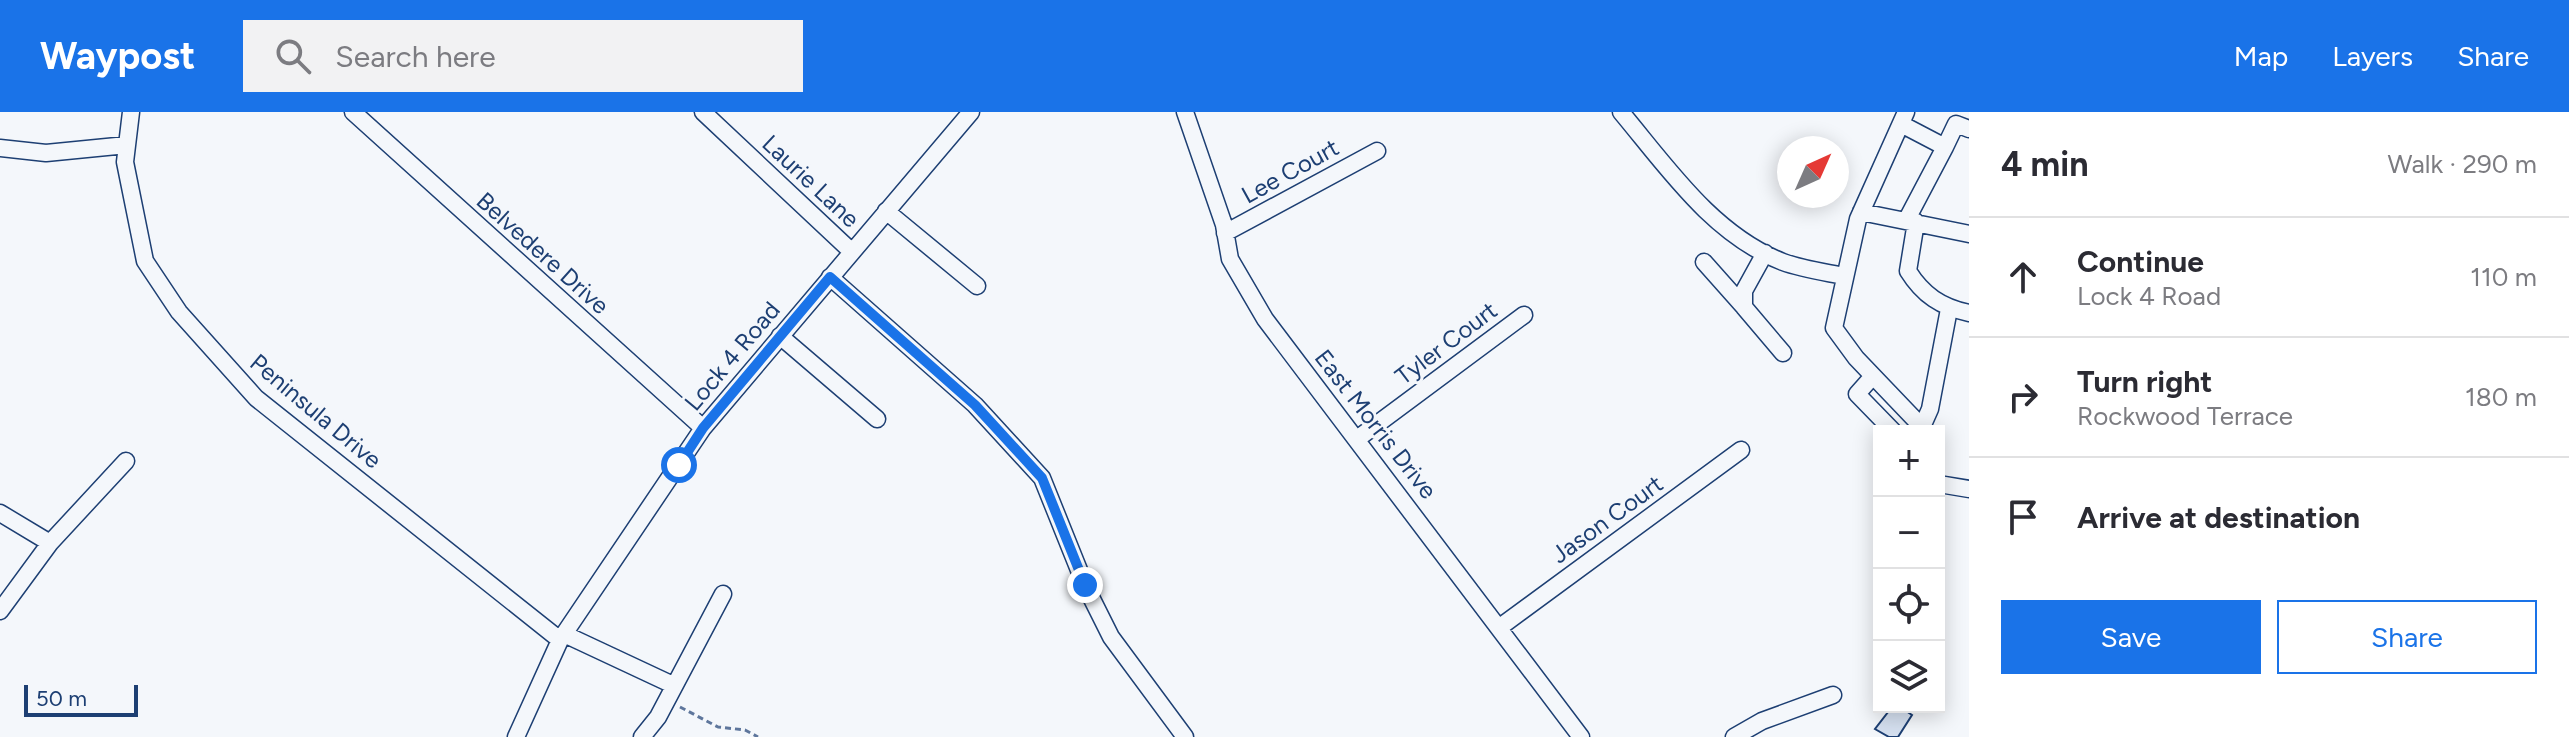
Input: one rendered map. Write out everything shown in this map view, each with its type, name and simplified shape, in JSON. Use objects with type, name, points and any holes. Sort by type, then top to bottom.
[{"type":"street","name":"Peninsula Drive","points":[[131,112],[125,162],[145,261],[179,312],[256,398],[562,637],[669,692]]},
{"type":"street","name":"Belvedere Drive","points":[[353,112],[703,428]]},
{"type":"street","name":"Laurie Lane","points":[[703,112],[851,251]]},
{"type":"street","name":"Lock 4 Road","points":[[516,737],[562,637],[703,428],[971,112]]},
{"type":"street","name":"East Morris Drive","points":[[1185,112],[1225,233],[1230,259],[1265,319],[1581,737]]},
{"type":"street","points":[[1621,112],[1696,201],[1747,244],[1784,262],[1844,276]]},
{"type":"street","points":[[1917,425],[1834,328],[1861,212],[1903,118],[1945,147]]},
{"type":"street","points":[[1969,129],[1956,124],[1911,222],[1908,271],[1921,291],[1949,309],[1969,313]]},
{"type":"street","points":[[0,148],[46,153],[127,145]]},
{"type":"street","name":"Lee Court","points":[[1225,233],[1377,151]]},
{"type":"street","points":[[886,211],[977,286]]},
{"type":"street","points":[[1861,212],[1969,234]]},
{"type":"street","points":[[1744,307],[1744,291],[1765,253]]},
{"type":"street","points":[[1704,262],[1783,353]]},
{"type":"street","points":[[830,277],[975,405],[1042,478],[1085,585],[1111,637],[1185,737]]},
{"type":"street","points":[[1923,425],[1930,409],[1949,309]]},
{"type":"street","name":"Tyler Court","points":[[1357,439],[1524,315]]},
{"type":"street","points":[[780,336],[877,419]]},
{"type":"street","points":[[1873,376],[1857,394],[1887,425]]},
{"type":"street","name":"Jason Court","points":[[1500,627],[1741,450]]},
{"type":"street","points":[[0,611],[50,543],[126,461]]},
{"type":"street","points":[[1945,485],[1969,489]]},
{"type":"street","points":[[0,513],[50,543]]},
{"type":"street","points":[[642,737],[658,717],[723,594]]},
{"type":"street","points":[[1734,737],[1762,721],[1833,695]]},
{"type":"path","points":[[669,692],[718,727],[745,730],[758,737]]},
{"type":"building","points":[[1887,713],[1912,715],[1898,737],[1889,737],[1875,729]]},
{"type":"route","points":[[679,465],[703,428],[830,277],[975,405],[1042,478],[1085,585]]}]
